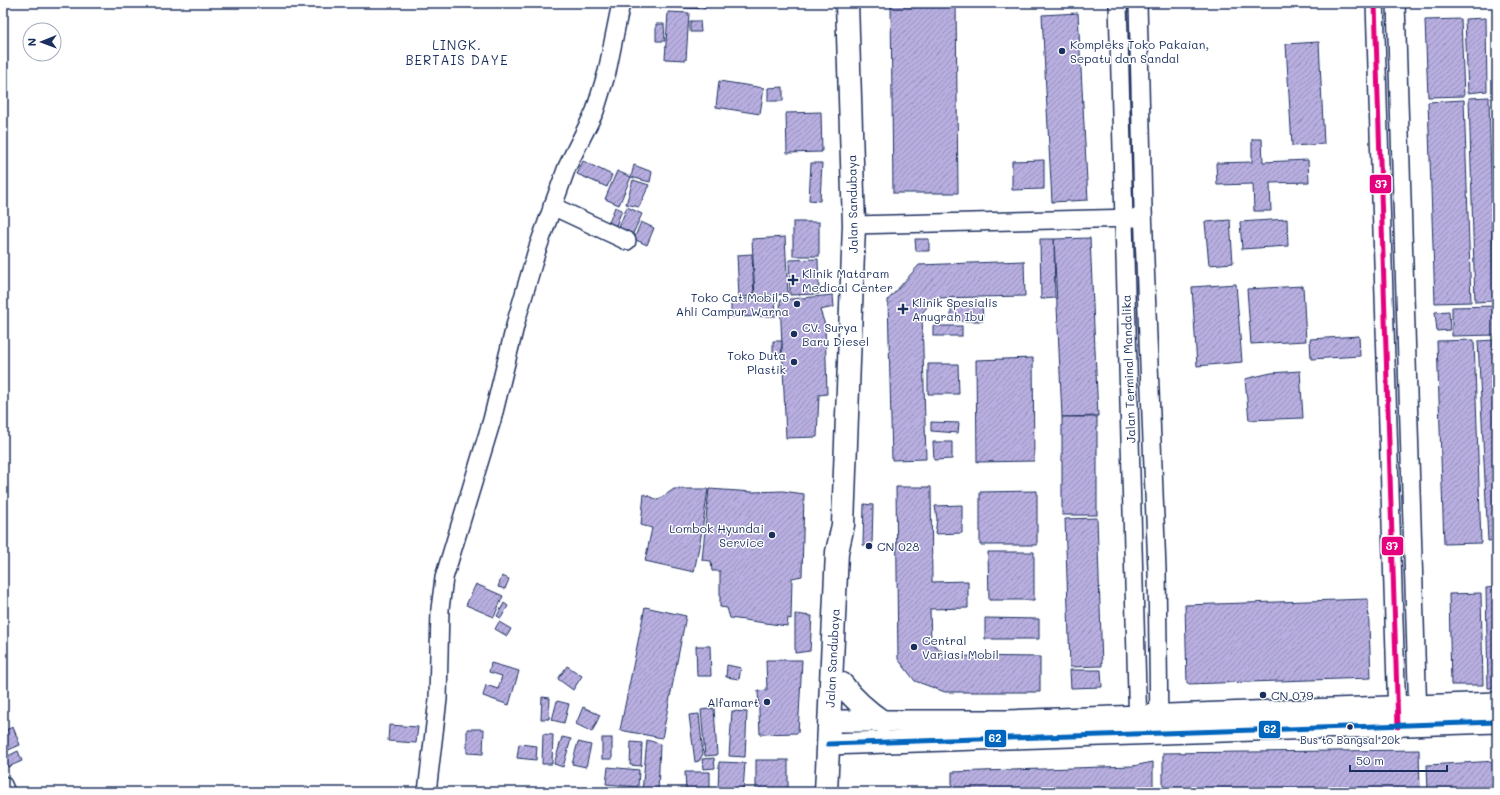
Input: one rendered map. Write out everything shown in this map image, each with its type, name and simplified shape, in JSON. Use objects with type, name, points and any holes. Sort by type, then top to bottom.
[{"type":"highway","name":"Jalan Sandubaya","points":[[826,792],[835,722],[837,552],[843,525],[854,225],[847,3]]},
{"type":"highway","name":"Jalan Sandubaya","points":[[835,722],[842,684],[848,552],[843,525]]},
{"type":"highway","points":[[842,684],[853,699],[867,712],[883,722]]},
{"type":"highway","name":"Jalan Sandubaya","points":[[833,744],[837,792]]},
{"type":"main road","points":[[833,744],[1138,726],[1418,716],[1497,703]]},
{"type":"main road","points":[[1418,716],[1497,722]]},
{"type":"main road","points":[[835,722],[1008,721],[1138,726]]},
{"type":"street","points":[[427,792],[438,699],[440,609],[444,578],[492,420],[516,318],[552,206],[567,167],[595,110],[607,72],[621,3]]},
{"type":"street","name":"Jalan Terminal Mandalika","points":[[1118,3],[1138,726]]},
{"type":"street","points":[[1138,3],[1143,218],[1157,570],[1159,725]]},
{"type":"street","points":[[1375,3],[1397,717]]},
{"type":"street","points":[[1396,3],[1418,716]]},
{"type":"street","points":[[552,206],[627,241]]},
{"type":"street","points":[[854,225],[1143,218]]},
{"type":"street","points":[[3,784],[6,792]]},
{"type":"building","points":[[585,3],[600,3],[600,6],[585,5]]},
{"type":"building","points":[[600,3],[613,3],[613,8],[600,6]]},
{"type":"building","points":[[668,3],[705,3],[705,9],[667,7]]},
{"type":"building","points":[[891,3],[956,3],[958,193],[893,193]]},
{"type":"building","points":[[668,12],[689,13],[686,60],[665,59]]},
{"type":"building","points":[[1078,13],[1088,200],[1052,202],[1042,15]]},
{"type":"building","points":[[1486,18],[1487,91],[1468,93],[1465,19]]},
{"type":"building","points":[[1461,19],[1464,96],[1428,97],[1425,20]]},
{"type":"building","points":[[690,21],[700,21],[701,32],[690,32]]},
{"type":"building","points":[[656,24],[664,24],[665,41],[656,41]]},
{"type":"building","points":[[1319,42],[1324,144],[1292,146],[1286,44]]},
{"type":"building","points":[[719,81],[764,88],[760,114],[716,107]]},
{"type":"building","points":[[783,87],[783,101],[768,101],[768,88]]},
{"type":"building","points":[[1489,97],[1494,301],[1475,302],[1469,98]]},
{"type":"building","points":[[1464,100],[1471,302],[1435,303],[1428,102]]},
{"type":"building","points":[[821,112],[822,152],[787,153],[786,113]]},
{"type":"building","points":[[1252,139],[1262,139],[1263,162],[1308,160],[1309,182],[1270,183],[1271,211],[1254,211],[1253,184],[1217,185],[1216,163],[1252,162]]},
{"type":"building","points":[[1044,160],[1044,189],[1012,190],[1012,161]]},
{"type":"building","points":[[583,161],[612,175],[607,187],[577,174]]},
{"type":"building","points":[[811,163],[822,163],[820,201],[809,200]]},
{"type":"building","points":[[634,165],[652,172],[650,182],[631,177]]},
{"type":"building","points":[[617,171],[631,177],[619,205],[605,199]]},
{"type":"building","points":[[633,180],[649,185],[639,207],[626,204]]},
{"type":"building","points":[[615,207],[622,210],[614,231],[607,228]]},
{"type":"building","points":[[627,207],[642,214],[630,240],[617,232]]},
{"type":"building","points":[[1287,219],[1288,246],[1242,249],[1240,222]]},
{"type":"building","points":[[1230,220],[1233,263],[1209,265],[1205,222]]},
{"type":"building","points":[[641,222],[654,228],[647,245],[634,239]]},
{"type":"building","points":[[793,222],[819,222],[819,256],[793,256]]},
{"type":"building","points":[[785,237],[788,294],[755,297],[752,239]]},
{"type":"building","points":[[1090,238],[1098,416],[1062,417],[1054,239]]},
{"type":"building","points":[[915,239],[929,239],[929,251],[916,251]]},
{"type":"building","points":[[1040,239],[1054,239],[1055,298],[1041,299]]},
{"type":"building","points":[[752,254],[754,296],[739,297],[737,255]]},
{"type":"building","points":[[818,259],[819,294],[790,295],[789,260]]},
{"type":"building","points":[[1024,261],[1025,296],[935,298],[922,313],[926,459],[892,460],[888,300],[919,265]]},
{"type":"building","points":[[1236,284],[1242,362],[1197,366],[1192,287]]},
{"type":"building","points":[[1303,286],[1306,341],[1251,344],[1247,289]]},
{"type":"building","points":[[833,295],[834,307],[820,310],[825,325],[827,394],[819,395],[817,437],[786,438],[780,300]]},
{"type":"building","points":[[775,298],[776,316],[731,317],[731,299]]},
{"type":"building","points":[[982,304],[983,321],[951,321],[951,305]]},
{"type":"building","points":[[1497,306],[1497,335],[1452,336],[1452,307]]},
{"type":"building","points":[[1449,311],[1450,330],[1437,331],[1435,312]]},
{"type":"building","points":[[933,326],[962,326],[962,336],[933,336]]},
{"type":"building","points":[[1359,336],[1360,356],[1311,359],[1310,339]]},
{"type":"building","points":[[1474,340],[1481,543],[1444,544],[1437,341]]},
{"type":"building","points":[[1494,340],[1497,397],[1497,540],[1488,541],[1478,341]]},
{"type":"building","points":[[773,341],[782,341],[781,358],[773,358]]},
{"type":"building","points":[[1033,358],[1034,461],[977,462],[976,360]]},
{"type":"building","points":[[928,364],[958,364],[959,394],[928,394]]},
{"type":"building","points":[[1300,371],[1303,418],[1249,420],[1245,379],[1271,373]]},
{"type":"building","points":[[1062,417],[1097,417],[1097,515],[1062,515]]},
{"type":"building","points":[[931,422],[959,423],[958,433],[931,431]]},
{"type":"building","points":[[933,442],[952,442],[952,459],[934,460]]},
{"type":"building","points":[[896,487],[931,487],[932,582],[968,581],[968,608],[930,609],[931,643],[949,656],[1040,657],[1040,692],[945,692],[915,681],[898,659]]},
{"type":"building","points":[[674,489],[708,489],[694,572],[645,561],[652,528],[641,525],[644,494],[658,500]]},
{"type":"building","points":[[709,489],[753,492],[783,491],[804,494],[802,576],[792,578],[791,619],[788,618],[787,626],[730,618],[727,608],[720,607],[720,571],[712,571],[711,561],[702,560]]},
{"type":"building","points":[[1037,491],[1037,545],[980,545],[980,492]]},
{"type":"building","points":[[864,504],[873,505],[872,546],[863,545]]},
{"type":"building","points":[[962,505],[962,533],[935,534],[937,519],[935,506]]},
{"type":"building","points":[[1097,518],[1102,666],[1070,667],[1065,519]]},
{"type":"building","points":[[988,552],[1034,552],[1034,600],[989,600]]},
{"type":"building","points":[[502,576],[509,579],[505,589],[498,587]]},
{"type":"building","points":[[476,584],[503,596],[494,617],[466,605]]},
{"type":"building","points":[[1497,587],[1497,688],[1488,688],[1486,588]]},
{"type":"building","points":[[1481,593],[1483,685],[1451,685],[1449,594]]},
{"type":"building","points":[[1368,599],[1371,678],[1187,684],[1185,605]]},
{"type":"building","points":[[504,603],[508,606],[501,618],[497,616]]},
{"type":"building","points":[[645,607],[686,616],[662,738],[620,730]]},
{"type":"building","points":[[795,614],[812,616],[810,651],[795,653]]},
{"type":"building","points":[[985,618],[1039,619],[1039,639],[985,639]]},
{"type":"building","points":[[499,622],[511,629],[507,636],[495,629]]},
{"type":"building","points":[[696,646],[710,646],[711,676],[697,676]]},
{"type":"building","points":[[766,660],[802,660],[798,733],[760,734],[758,691],[767,690]]},
{"type":"building","points":[[491,663],[519,671],[509,705],[483,696],[486,685],[498,689],[502,676],[489,672]]},
{"type":"building","points":[[727,665],[741,668],[739,679],[726,677]]},
{"type":"building","points":[[567,666],[582,676],[573,690],[558,679]]},
{"type":"building","points":[[1070,670],[1101,670],[1102,687],[1071,688]]},
{"type":"building","points":[[542,697],[550,698],[549,719],[541,719]]},
{"type":"building","points":[[557,701],[569,704],[564,723],[552,720]]},
{"type":"building","points":[[583,707],[600,715],[592,732],[576,724]]},
{"type":"building","points":[[714,708],[717,755],[705,756],[701,710]]},
{"type":"building","points":[[732,711],[747,712],[745,757],[729,756]]},
{"type":"building","points":[[699,714],[703,754],[699,761],[695,762],[689,715]]},
{"type":"building","points":[[389,725],[418,727],[416,743],[388,741]]},
{"type":"building","points":[[13,727],[20,745],[6,751],[3,742],[3,731]]},
{"type":"building","points":[[467,729],[484,729],[483,754],[467,753]]},
{"type":"building","points":[[543,734],[553,735],[552,764],[542,764]]},
{"type":"building","points":[[562,737],[571,739],[563,767],[554,764]]},
{"type":"building","points":[[602,738],[612,738],[612,759],[602,759]]},
{"type":"building","points":[[647,740],[660,744],[658,792],[642,792]]},
{"type":"building","points":[[578,742],[591,745],[586,767],[572,764]]},
{"type":"building","points":[[631,742],[642,743],[641,766],[630,765]]},
{"type":"building","points":[[519,744],[537,746],[536,760],[517,758]]},
{"type":"building","points":[[1419,750],[1420,792],[1163,792],[1163,753]]},
{"type":"building","points":[[18,751],[22,761],[8,767],[4,758]]},
{"type":"building","points":[[714,758],[715,768],[703,769],[702,759]]},
{"type":"building","points":[[756,760],[788,760],[788,792],[756,792]]},
{"type":"building","points":[[1497,761],[1497,792],[1428,792],[1427,765]]},
{"type":"building","points":[[719,762],[745,763],[743,791],[718,790]]},
{"type":"building","points":[[1153,762],[1153,792],[952,792],[952,772],[1133,766]]},
{"type":"building","points":[[608,767],[639,770],[638,787],[606,784]]},
{"type":"building","points":[[685,772],[710,772],[710,791],[686,792]]},
{"type":"transit line","name":"37","points":[[1375,3],[1398,727]]},
{"type":"transit line","name":"62","points":[[828,744],[1497,722]]},
{"type":"place","name":"Kompleks Toko Pakaian, Sepatu dan Sandal","points":[[1062,51]]},
{"type":"place","name":"Klinik Mataram Medical Center","points":[[793,280]]},
{"type":"place","name":"Toko Cat Mobil 5 Ahli Campur Warna","points":[[797,304]]},
{"type":"place","name":"Klinik Spesialis Anugrah Ibu","points":[[903,309]]},
{"type":"place","name":"CV. Surya Baru Diesel","points":[[794,334]]},
{"type":"place","name":"Toko Duta Plastik","points":[[794,362]]},
{"type":"place","name":"Lombok Hyundai Service","points":[[772,535]]},
{"type":"place","name":"CN 028","points":[[869,546]]},
{"type":"place","name":"Central Variasi Mobil","points":[[914,647]]},
{"type":"place","name":"CN 079","points":[[1263,695]]},
{"type":"place","name":"Alfamart","points":[[767,702]]},
{"type":"place","name":"Bus to Bangsal 20k","points":[[1350,727]]},
{"type":"district","name":"LINGK. BERTAIS DAYE","points":[[457,52]]}]
